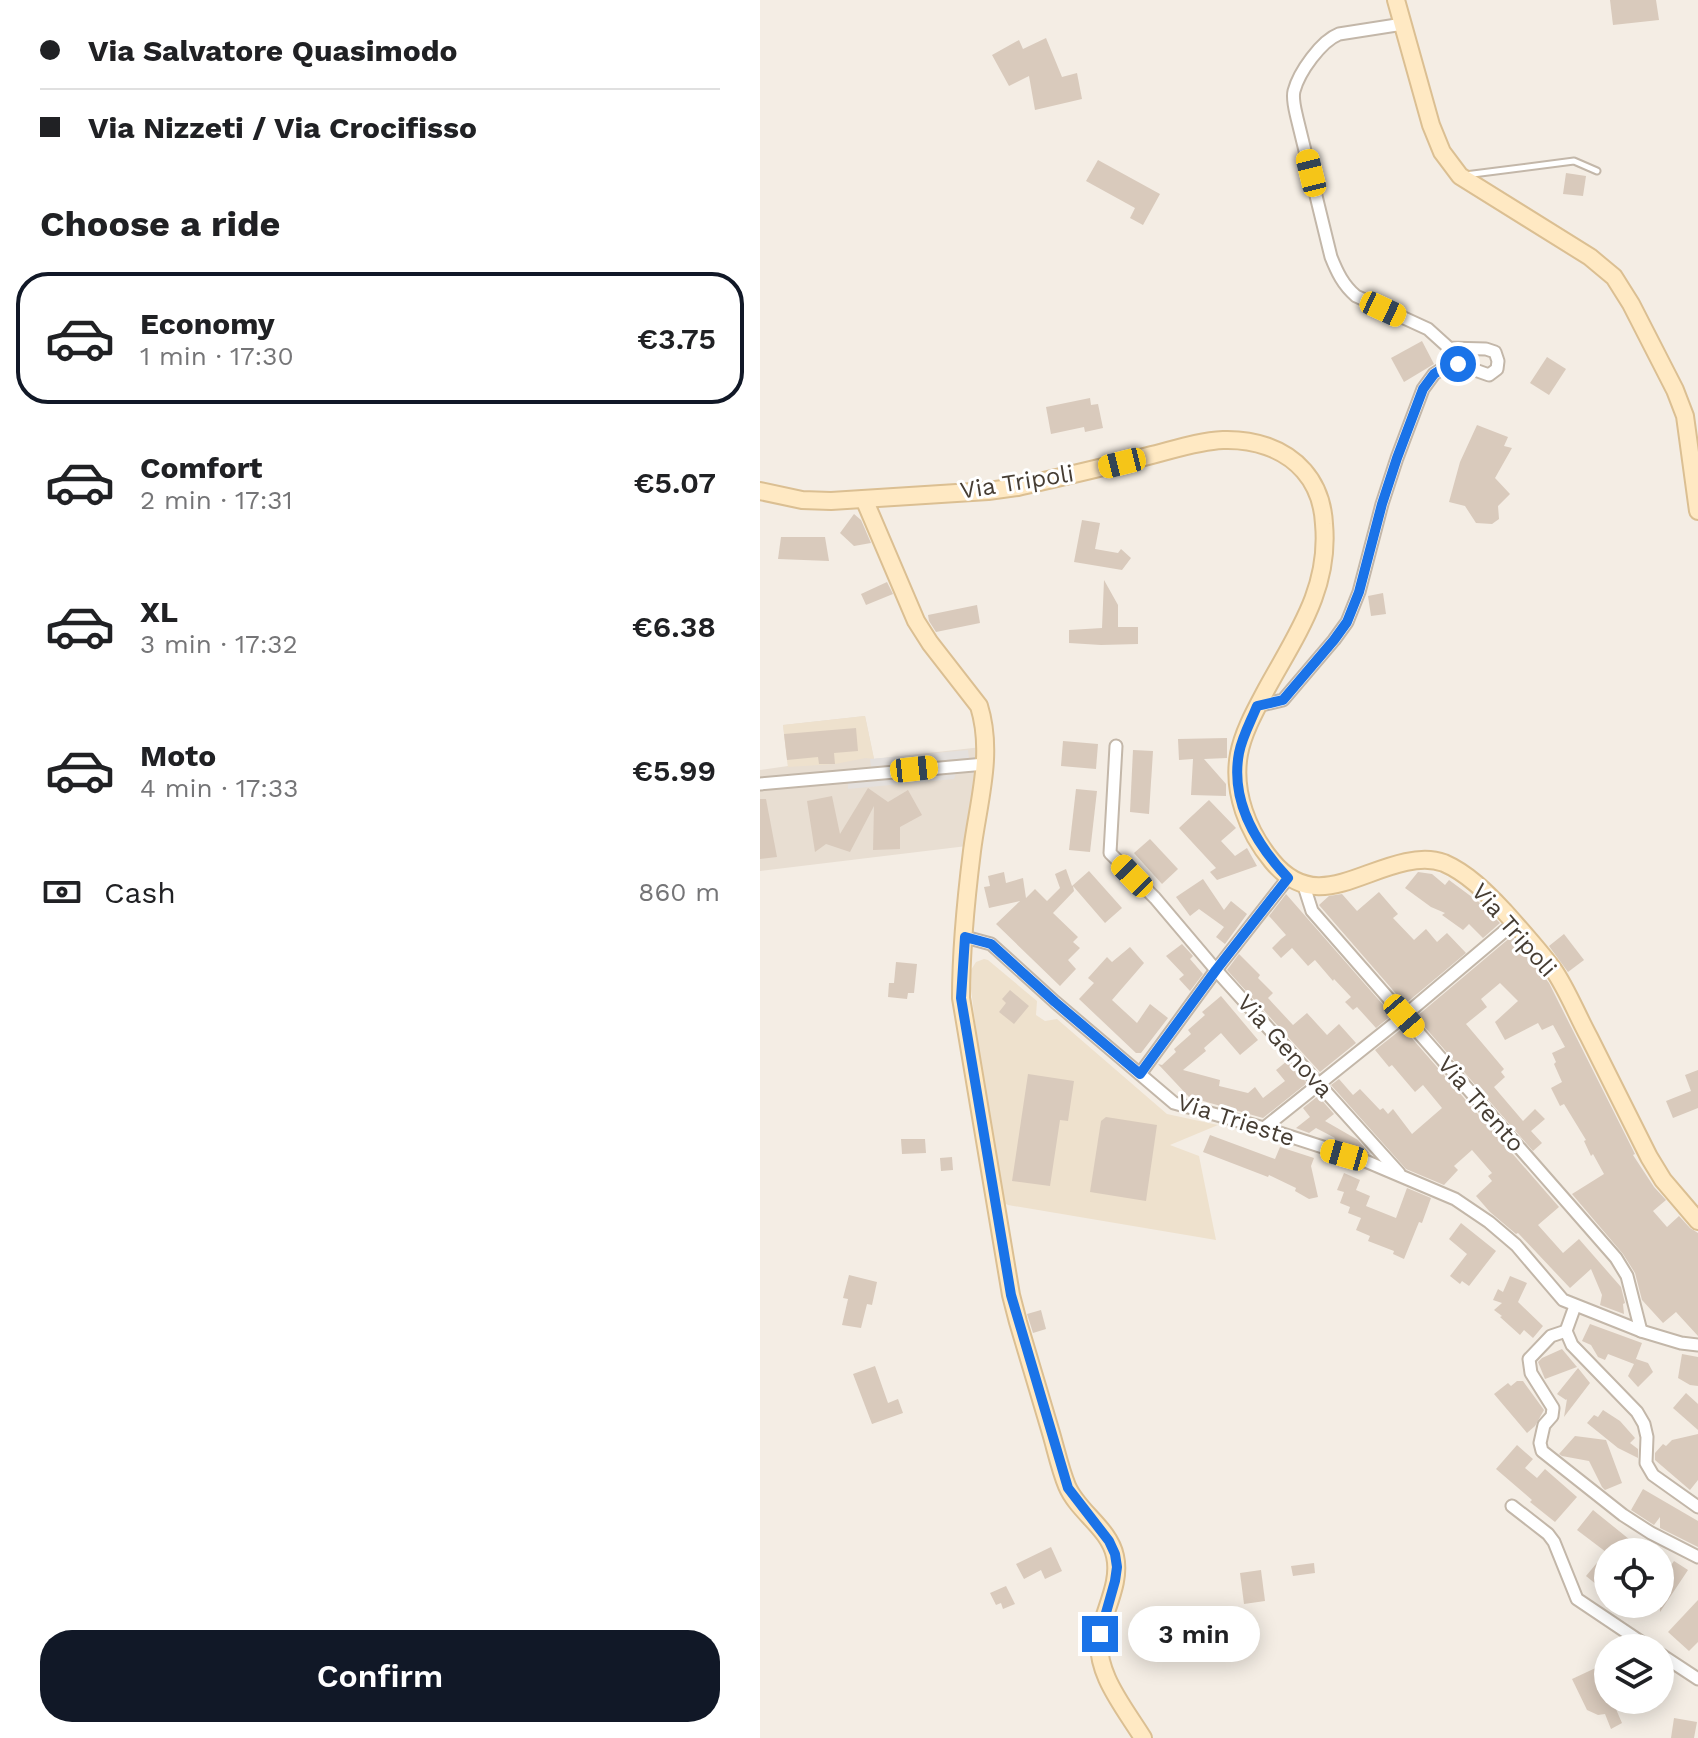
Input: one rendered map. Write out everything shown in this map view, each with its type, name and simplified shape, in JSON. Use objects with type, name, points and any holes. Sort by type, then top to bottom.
[{"type":"street","points":[[1396,0],[1431,125],[1442,152],[1460,176],[1590,257],[1614,277],[1631,304],[1669,377],[1685,416],[1698,511]]},
{"type":"street","points":[[1257,706],[1283,700],[1347,622],[1359,592],[1397,458],[1428,381],[1445,367],[1458,364],[1489,375],[1497,369],[1495,352],[1449,348],[1428,329],[1356,296],[1347,288],[1331,257],[1297,118],[1293,97],[1295,88],[1330,37],[1403,24]]},
{"type":"street","name":"Via Tripoli","points":[[760,491],[802,500],[864,499],[1018,487],[1219,440],[1256,442],[1279,451],[1299,466],[1317,490],[1324,514],[1326,541],[1322,575],[1308,615],[1257,706],[1240,750],[1237,770],[1242,806],[1253,832],[1288,878],[1304,886],[1321,888],[1385,866],[1419,859],[1440,861],[1486,892],[1554,971],[1649,1157],[1663,1180],[1698,1221]]},
{"type":"street","points":[[864,499],[916,621],[979,706],[986,745],[985,764],[972,853],[961,998],[1011,1295],[1068,1488],[1109,1541],[1115,1554],[1115,1581],[1100,1634],[1101,1664],[1143,1738]]},
{"type":"street","name":"Via Genova","points":[[1116,746],[1110,853],[1155,898],[1402,1177]]},
{"type":"street","points":[[760,784],[985,764]]},
{"type":"street","points":[[1140,1074],[1288,878]]},
{"type":"street","name":"Via Trento","points":[[1304,886],[1312,911],[1616,1258],[1627,1276],[1641,1331]]},
{"type":"street","points":[[1264,1128],[1514,923]]},
{"type":"street","name":"Via Trieste","points":[[965,937],[991,944],[1174,1103],[1363,1160],[1455,1199],[1516,1245],[1563,1300],[1641,1331],[1698,1345]]},
{"type":"street","points":[[1575,1306],[1566,1331],[1572,1345],[1637,1412],[1644,1424],[1646,1463],[1653,1475],[1698,1507]]},
{"type":"street","points":[[1566,1331],[1551,1336],[1529,1359],[1531,1373],[1553,1408],[1552,1416],[1544,1425],[1540,1443],[1542,1451],[1623,1515],[1698,1557]]},
{"type":"street","points":[[1512,1506],[1554,1542],[1577,1599],[1629,1634]]},
{"type":"street","points":[[1674,1663],[1698,1679]]},
{"type":"lane","points":[[1460,176],[1574,161],[1597,171]]},
{"type":"shaded area","points":[[865,716],[874,759],[982,747],[967,846],[760,871],[760,770],[788,766],[783,725]]},
{"type":"shaded area","points":[[865,716],[874,759],[788,767],[783,725]]},
{"type":"shaded area","points":[[968,750],[969,758],[871,767],[870,759]]},
{"type":"shaded area","points":[[958,769],[954,779],[848,789],[848,779]]},
{"type":"shaded area","points":[[984,959],[1037,1001],[1036,1015],[1045,1021],[1057,1019],[1167,1114],[1218,1125],[1170,1145],[1199,1156],[1216,1240],[1002,1202],[969,973],[976,962]]},
{"type":"building","points":[[1610,0],[1656,0],[1659,20],[1613,25]]},
{"type":"building","points":[[1046,38],[1062,77],[1077,73],[1082,99],[1035,110],[1029,76],[1009,86],[992,55],[1019,40],[1023,49]]},
{"type":"building","points":[[1098,160],[1160,194],[1143,225],[1130,218],[1135,208],[1086,181]]},
{"type":"building","points":[[1566,173],[1586,176],[1583,196],[1563,194]]},
{"type":"building","points":[[1422,341],[1434,364],[1404,382],[1391,358]]},
{"type":"building","points":[[1547,357],[1566,369],[1549,395],[1530,383]]},
{"type":"building","points":[[1090,398],[1091,405],[1098,404],[1103,428],[1085,432],[1084,427],[1051,434],[1046,407]]},
{"type":"building","points":[[1477,425],[1508,437],[1504,446],[1512,448],[1495,478],[1510,494],[1498,506],[1499,519],[1492,524],[1476,523],[1465,506],[1449,502],[1460,462]]},
{"type":"building","points":[[854,514],[861,520],[871,543],[854,546],[840,533]]},
{"type":"building","points":[[1082,520],[1100,523],[1095,549],[1118,553],[1121,549],[1131,558],[1122,570],[1074,562]]},
{"type":"building","points":[[781,537],[825,537],[829,561],[778,559]]},
{"type":"building","points":[[1104,580],[1118,605],[1118,627],[1138,627],[1138,644],[1069,643],[1069,630],[1102,628]]},
{"type":"building","points":[[887,582],[893,594],[866,605],[861,594]]},
{"type":"building","points":[[1383,593],[1386,614],[1371,616],[1368,596]]},
{"type":"building","points":[[977,605],[980,623],[936,632],[929,621],[928,615]]},
{"type":"building","points":[[856,728],[858,751],[834,753],[835,764],[819,764],[818,757],[787,760],[784,734]]},
{"type":"building","points":[[1227,738],[1227,758],[1204,759],[1226,784],[1226,796],[1191,795],[1193,759],[1179,760],[1178,739]]},
{"type":"building","points":[[1063,741],[1098,744],[1096,769],[1061,766]]},
{"type":"building","points":[[1133,750],[1153,751],[1149,814],[1130,812]]},
{"type":"building","points":[[868,788],[888,802],[908,790],[922,815],[900,827],[900,849],[873,850],[874,806],[850,852],[826,844],[815,852],[807,801],[832,796],[840,834]]},
{"type":"building","points":[[1076,789],[1097,791],[1090,852],[1069,850]]},
{"type":"building","points":[[760,799],[766,799],[777,857],[760,859]]},
{"type":"building","points":[[1209,800],[1236,828],[1221,841],[1235,856],[1247,848],[1257,866],[1217,880],[1210,872],[1216,868],[1179,828]]},
{"type":"building","points":[[1150,839],[1178,869],[1162,884],[1134,853]]},
{"type":"building","points":[[1066,869],[1072,886],[1089,871],[1122,908],[1105,923],[1073,886],[1074,891],[1053,913],[1078,937],[1073,942],[1080,948],[1068,960],[1076,969],[1060,986],[996,924],[1020,901],[989,908],[984,887],[990,886],[988,876],[1004,872],[1006,883],[1023,878],[1026,898],[1035,889],[1047,901],[1060,888],[1055,874]]},
{"type":"building","points":[[1418,872],[1432,874],[1445,885],[1449,880],[1500,923],[1483,938],[1469,924],[1463,930],[1442,915],[1445,913],[1405,888]]},
{"type":"building","points":[[1203,879],[1224,910],[1231,901],[1247,914],[1225,944],[1216,937],[1224,927],[1199,909],[1190,916],[1176,897]]},
{"type":"building","points":[[1379,892],[1398,914],[1393,918],[1414,940],[1426,929],[1437,942],[1447,933],[1466,953],[1405,1004],[1319,905],[1329,896],[1342,894],[1357,911]]},
{"type":"building","points":[[1286,894],[1392,1015],[1376,1028],[1357,1007],[1353,1010],[1345,1002],[1351,997],[1315,960],[1308,966],[1292,948],[1281,958],[1272,948],[1286,935],[1269,916]]},
{"type":"building","points":[[1564,934],[1584,960],[1568,972],[1549,946]]},
{"type":"building","points":[[1512,936],[1549,983],[1633,1155],[1666,1200],[1653,1211],[1667,1227],[1679,1216],[1698,1233],[1698,1336],[1676,1312],[1663,1323],[1642,1300],[1635,1273],[1623,1254],[1572,1194],[1604,1174],[1564,1104],[1560,1106],[1551,1088],[1562,1082],[1552,1053],[1565,1047],[1553,1025],[1542,1030],[1538,1023],[1505,1040],[1495,1022],[1518,1001],[1500,983],[1481,999],[1487,1007],[1466,1024],[1504,1069],[1501,1072],[1505,1077],[1494,1087],[1523,1121],[1535,1109],[1545,1119],[1531,1131],[1542,1143],[1533,1151],[1416,1017]]},
{"type":"building","points":[[1182,944],[1203,974],[1190,991],[1179,979],[1184,975],[1166,956]]},
{"type":"building","points":[[1130,947],[1144,963],[1112,1000],[1137,1023],[1150,1004],[1168,1018],[1141,1053],[1136,1053],[1079,999],[1094,983],[1088,978],[1107,957],[1112,962]]},
{"type":"building","points":[[1239,954],[1260,975],[1258,978],[1273,993],[1268,998],[1293,1025],[1307,1013],[1327,1035],[1339,1024],[1356,1043],[1320,1072],[1227,970]]},
{"type":"building","points":[[896,962],[917,964],[914,993],[908,993],[907,999],[888,997],[889,983],[894,983]]},
{"type":"building","points":[[1010,990],[1029,1006],[1014,1024],[999,1012],[1006,1003],[1002,999]]},
{"type":"building","points":[[1221,996],[1258,1040],[1240,1055],[1221,1033],[1204,1048],[1206,1051],[1183,1070],[1220,1080],[1219,1086],[1248,1093],[1255,1087],[1263,1098],[1285,1081],[1276,1070],[1287,1061],[1307,1083],[1263,1118],[1189,1097],[1158,1064],[1162,1065],[1176,1052],[1174,1049],[1191,1034],[1188,1030],[1205,1015],[1202,1012]]},
{"type":"building","points":[[1403,1028],[1559,1207],[1538,1225],[1563,1253],[1579,1239],[1621,1287],[1624,1314],[1600,1305],[1602,1295],[1591,1269],[1570,1288],[1518,1233],[1490,1212],[1476,1196],[1492,1181],[1488,1176],[1492,1173],[1472,1150],[1454,1166],[1458,1170],[1444,1185],[1406,1169],[1331,1085],[1339,1079],[1353,1095],[1360,1089],[1380,1110],[1383,1108],[1388,1114],[1393,1109],[1412,1134],[1442,1108],[1423,1085],[1415,1092],[1375,1050]]},
{"type":"building","points":[[1698,1070],[1698,1108],[1673,1118],[1666,1101],[1691,1091],[1685,1075]]},
{"type":"building","points":[[1028,1074],[1074,1081],[1068,1121],[1060,1120],[1050,1186],[1012,1181]]},
{"type":"building","points":[[1318,1096],[1334,1114],[1325,1121],[1358,1140],[1370,1154],[1333,1141],[1335,1138],[1316,1128],[1309,1133],[1296,1128],[1310,1117],[1303,1108]]},
{"type":"building","points":[[1106,1117],[1157,1125],[1146,1201],[1090,1192],[1101,1121]]},
{"type":"building","points":[[1210,1135],[1275,1159],[1280,1147],[1314,1158],[1311,1166],[1318,1197],[1309,1199],[1295,1191],[1296,1188],[1269,1175],[1203,1152]]},
{"type":"building","points":[[901,1139],[925,1139],[926,1153],[902,1154]]},
{"type":"building","points":[[952,1157],[953,1170],[941,1171],[940,1158]]},
{"type":"building","points":[[1344,1173],[1360,1180],[1356,1190],[1370,1196],[1366,1206],[1396,1218],[1407,1188],[1431,1198],[1404,1259],[1393,1254],[1394,1251],[1368,1241],[1370,1236],[1356,1230],[1361,1218],[1348,1213],[1350,1207],[1340,1203],[1344,1192],[1337,1190]]},
{"type":"building","points":[[1461,1223],[1496,1251],[1469,1286],[1462,1281],[1460,1284],[1450,1276],[1467,1254],[1449,1239]]},
{"type":"building","points":[[849,1275],[877,1282],[872,1305],[867,1304],[861,1328],[842,1325],[848,1299],[843,1298]]},
{"type":"building","points":[[1510,1276],[1527,1283],[1518,1302],[1543,1326],[1533,1338],[1524,1330],[1520,1335],[1494,1310],[1502,1303],[1493,1300],[1498,1289],[1503,1292]]},
{"type":"building","points":[[1041,1310],[1046,1329],[1033,1333],[1027,1314]]},
{"type":"building","points":[[1590,1324],[1642,1343],[1634,1364],[1608,1354],[1605,1360],[1598,1357],[1591,1345],[1582,1341]]},
{"type":"building","points":[[1562,1349],[1577,1367],[1545,1379],[1538,1362]]},
{"type":"building","points":[[1682,1354],[1698,1357],[1698,1386],[1678,1378]]},
{"type":"building","points":[[1636,1359],[1648,1363],[1653,1372],[1638,1387],[1628,1376]]},
{"type":"building","points":[[875,1366],[888,1403],[898,1399],[903,1413],[872,1424],[853,1374]]},
{"type":"building","points":[[1578,1368],[1590,1383],[1564,1417],[1567,1399],[1557,1394]]},
{"type":"building","points":[[1523,1381],[1544,1410],[1527,1433],[1494,1394],[1508,1383],[1511,1386]]},
{"type":"building","points":[[1686,1393],[1698,1404],[1698,1430],[1673,1408]]},
{"type":"building","points":[[1603,1410],[1620,1421],[1635,1438],[1630,1443],[1638,1449],[1638,1458],[1618,1448],[1587,1423]]},
{"type":"building","points":[[1698,1434],[1698,1480],[1690,1490],[1655,1460],[1655,1453],[1672,1440]]},
{"type":"building","points":[[1575,1436],[1606,1440],[1622,1483],[1605,1490],[1589,1461],[1559,1454]]},
{"type":"building","points":[[1517,1445],[1533,1459],[1525,1468],[1537,1478],[1545,1469],[1577,1497],[1555,1522],[1496,1469]]},
{"type":"building","points":[[1643,1489],[1698,1521],[1698,1547],[1660,1528],[1660,1517],[1654,1525],[1631,1510]]},
{"type":"building","points":[[1593,1510],[1628,1538],[1594,1538],[1594,1543],[1577,1530]]},
{"type":"building","points":[[1051,1547],[1062,1571],[1045,1579],[1041,1570],[1024,1579],[1016,1564]]},
{"type":"building","points":[[1674,1561],[1688,1570],[1674,1591]]},
{"type":"building","points":[[1314,1563],[1315,1573],[1293,1576],[1291,1566]]},
{"type":"building","points":[[1594,1566],[1594,1582],[1586,1576]]},
{"type":"building","points":[[1261,1570],[1265,1601],[1244,1604],[1240,1573]]},
{"type":"building","points":[[1006,1586],[1015,1604],[1003,1609],[1001,1603],[996,1605],[990,1593]]},
{"type":"building","points":[[1698,1600],[1698,1642],[1689,1651],[1674,1634],[1668,1632]]},
{"type":"building","points":[[1594,1669],[1594,1713],[1587,1710],[1572,1679]]},
{"type":"building","points":[[1605,1714],[1618,1714],[1622,1723],[1611,1729]]},
{"type":"building","points":[[1674,1718],[1697,1722],[1694,1738],[1671,1738]]},
{"type":"route","points":[[1100,1634],[1115,1581],[1115,1554],[1109,1541],[1068,1488],[1011,1295],[961,998],[965,937],[991,944],[1140,1074],[1288,878],[1271,860],[1253,832],[1242,806],[1237,770],[1245,734],[1257,706],[1283,700],[1347,622],[1359,592],[1397,458],[1423,389],[1434,374],[1458,364]]}]
